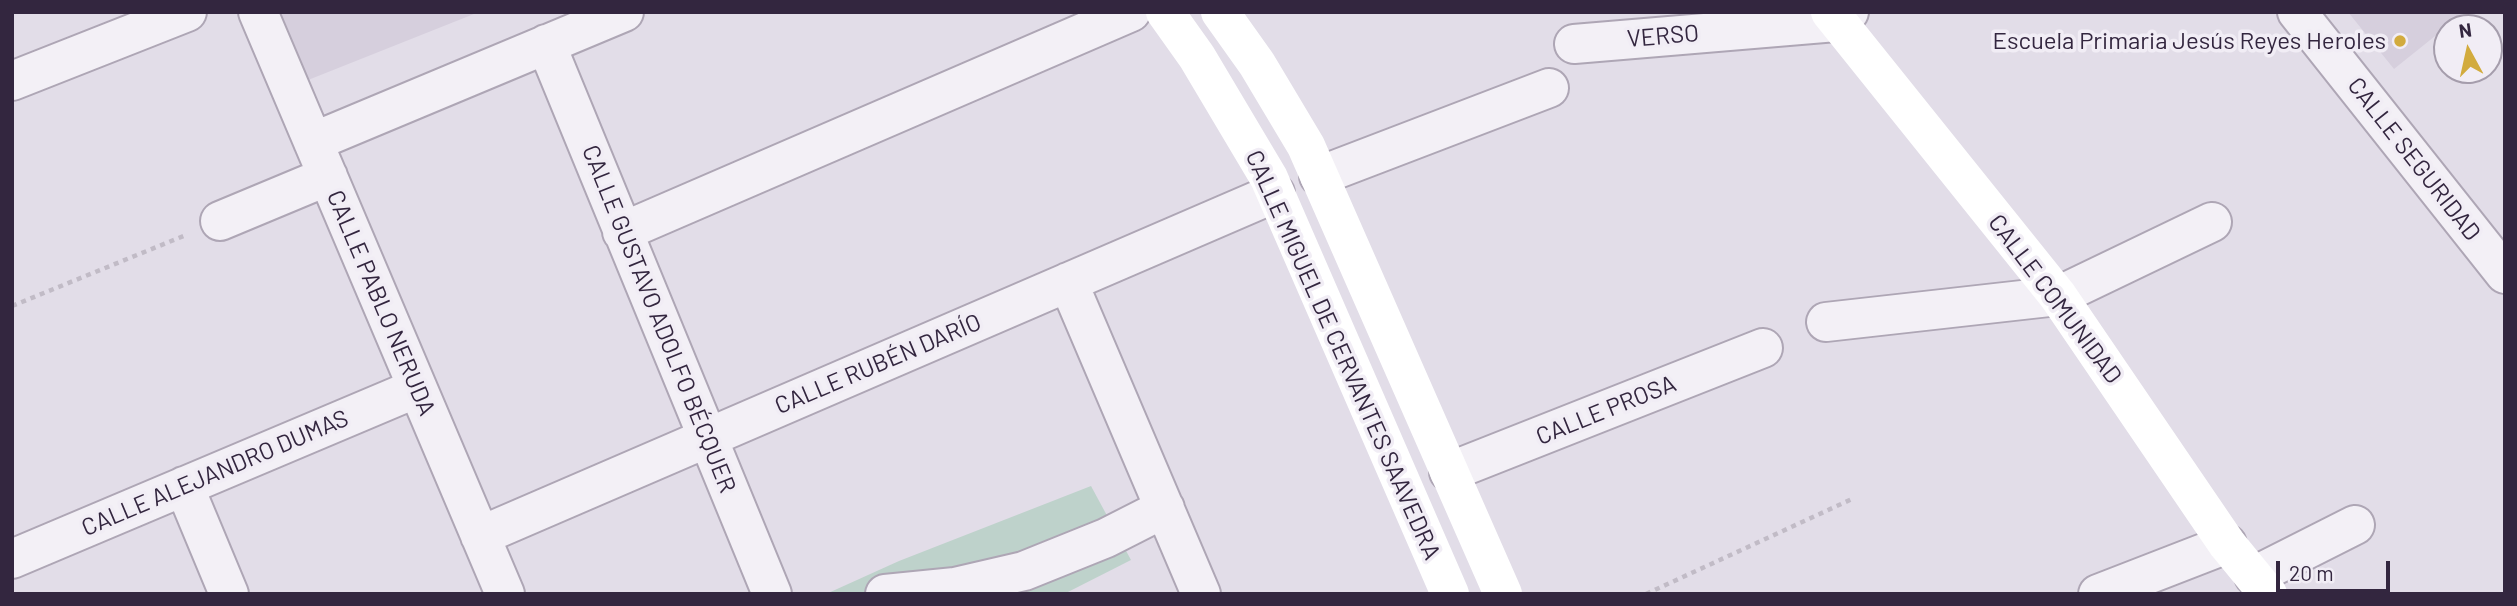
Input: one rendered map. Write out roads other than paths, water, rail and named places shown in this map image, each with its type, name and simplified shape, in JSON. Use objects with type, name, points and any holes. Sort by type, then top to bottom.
[{"type":"street","points":[[12,81],[187,12]]},
{"type":"street","name":"CALLE PABLO NERUDA","points":[[258,12],[505,594]]},
{"type":"street","points":[[313,142],[624,12]]},
{"type":"street","points":[[622,232],[1131,12]]},
{"type":"street","name":"CALLE MIGUEL DE CERVANTES SAAVEDRA","points":[[1165,12],[1198,57],[1269,178],[1450,594]]},
{"type":"street","name":"CALLE MIGUEL DE CERVANTES SAAVEDRA","points":[[1220,12],[1257,64],[1306,146],[1503,594]]},
{"type":"street","name":"CALLE SEGURIDAD","points":[[2297,12],[2505,274]]},
{"type":"street","name":"VERSO","points":[[1574,44],[1838,16]]},
{"type":"street","name":"CALLE COMUNIDAD","points":[[1838,16],[2058,296],[2227,544],[2261,585]]},
{"type":"street","name":"CALLE GUSTAVO ADOLFO BÉCQUER","points":[[547,44],[772,594]]},
{"type":"street","points":[[1319,176],[1549,88]]},
{"type":"street","points":[[220,221],[328,177]]},
{"type":"street","name":"CALLE RUBÉN DARÍO","points":[[480,536],[1275,193]]},
{"type":"street","points":[[1826,321],[2058,296],[2212,222]]},
{"type":"street","points":[[1068,282],[1201,594]]},
{"type":"street","name":"CALLE PROSA","points":[[1450,472],[1763,348]]},
{"type":"street","name":"CALLE ALEJANDRO DUMAS","points":[[12,559],[417,388]]},
{"type":"street","points":[[184,486],[229,594]]},
{"type":"street","points":[[885,594],[955,587],[1024,571],[1107,538],[1165,508]]},
{"type":"street","points":[[2261,585],[2355,525]]},
{"type":"street","points":[[2098,594],[2227,544]]},
{"type":"place","name":"Escuela Primaria Jesús Reyes Heroles","points":[[2400,41]]}]
